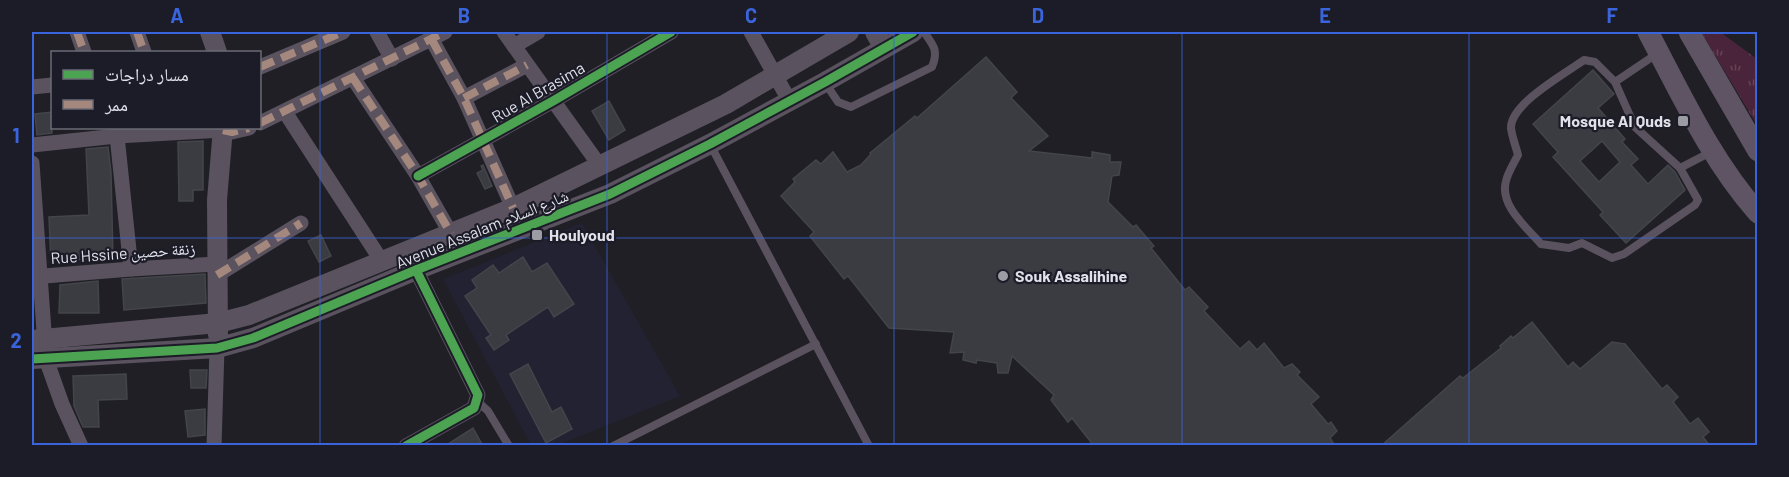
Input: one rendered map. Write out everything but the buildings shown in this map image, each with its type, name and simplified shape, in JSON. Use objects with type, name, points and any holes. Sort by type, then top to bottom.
[{"type":"main road","points":[[1648,32],[1712,151],[1741,194],[1758,213]]},
{"type":"main road","points":[[1689,32],[1758,151]]},
{"type":"street","points":[[77,32],[84,51]]},
{"type":"street","points":[[137,32],[144,51]]},
{"type":"street","points":[[210,32],[217,51]]},
{"type":"street","points":[[261,68],[343,32]]},
{"type":"street","points":[[377,32],[392,59]]},
{"type":"street","points":[[261,123],[446,32]]},
{"type":"street","points":[[504,32],[600,166]]},
{"type":"street","points":[[514,46],[538,32]]},
{"type":"street","name":"Rue Al Brasima","points":[[418,176],[554,101],[672,32]]},
{"type":"street","points":[[751,32],[789,100]]},
{"type":"street","name":"Avenue Assalam شارع السلام","points":[[37,339],[218,323],[249,315],[513,208],[726,104],[847,32]]},
{"type":"street","name":"Avenue Assalam شارع السلام","points":[[39,359],[217,348],[253,338],[416,270],[610,194],[710,144],[825,82],[879,40],[913,32]]},
{"type":"street","points":[[432,40],[464,98],[513,208]]},
{"type":"street","points":[[464,98],[527,65]]},
{"type":"street","points":[[353,78],[418,176],[451,234]]},
{"type":"street","points":[[32,87],[51,85]]},
{"type":"street","points":[[285,112],[381,260]]},
{"type":"street","points":[[32,145],[117,136],[223,129],[232,132],[245,129]]},
{"type":"street","points":[[214,446],[218,323],[217,200],[223,129]]},
{"type":"street","points":[[117,136],[131,269]]},
{"type":"street","points":[[32,163],[39,359],[81,446]]},
{"type":"street","points":[[217,270],[301,223]]},
{"type":"street","name":"Rue Hssine زنقة حصين","points":[[35,277],[131,269],[217,270]]},
{"type":"street","points":[[406,446],[474,408],[478,402],[478,395],[416,270]]},
{"type":"lane","points":[[825,82],[838,102],[851,107],[932,67],[936,57],[935,50],[924,32]]},
{"type":"lane","points":[[1615,82],[1659,52]]},
{"type":"lane","points":[[1584,60],[1595,62],[1615,82],[1635,127],[1680,168],[1698,200],[1695,205],[1624,254],[1612,258],[1582,243],[1569,248],[1541,244],[1512,210],[1505,195],[1505,182],[1518,155],[1511,128],[1513,117],[1521,106],[1584,60]]},
{"type":"lane","points":[[710,144],[869,446]]},
{"type":"lane","points":[[1680,168],[1712,151]]},
{"type":"lane","points":[[613,446],[816,344]]},
{"type":"lane","points":[[478,402],[488,411],[509,446]]},
{"type":"shaded area","points":[[582,223],[680,396],[558,445],[531,445],[443,279]]},
{"type":"green space","points":[[1701,32],[1720,32],[1757,59],[1757,125]]},
{"type":"marked path","points":[[77,32],[84,51]]},
{"type":"marked path","points":[[137,32],[144,51]]},
{"type":"marked path","points":[[261,67],[343,32]]},
{"type":"marked path","points":[[261,123],[445,32]]},
{"type":"marked path","points":[[432,40],[464,98],[513,208]]},
{"type":"marked path","points":[[464,98],[527,65]]},
{"type":"marked path","points":[[353,78],[418,176],[451,234]]},
{"type":"marked path","points":[[223,130],[232,132],[245,129]]},
{"type":"marked path","points":[[217,275],[301,223]]},
{"type":"cycle path","points":[[418,176],[671,32]]},
{"type":"cycle path","points":[[32,359],[217,348],[253,338],[416,270],[610,194],[710,144],[913,32]]},
{"type":"cycle path","points":[[406,446],[474,408],[478,395],[416,270]]},
{"type":"place","name":"Mosque Al Quds","points":[[1683,121]]},
{"type":"place","name":"Houlyoud","points":[[537,235]]},
{"type":"place","name":"Souk Assalihine","points":[[1003,276]]}]
